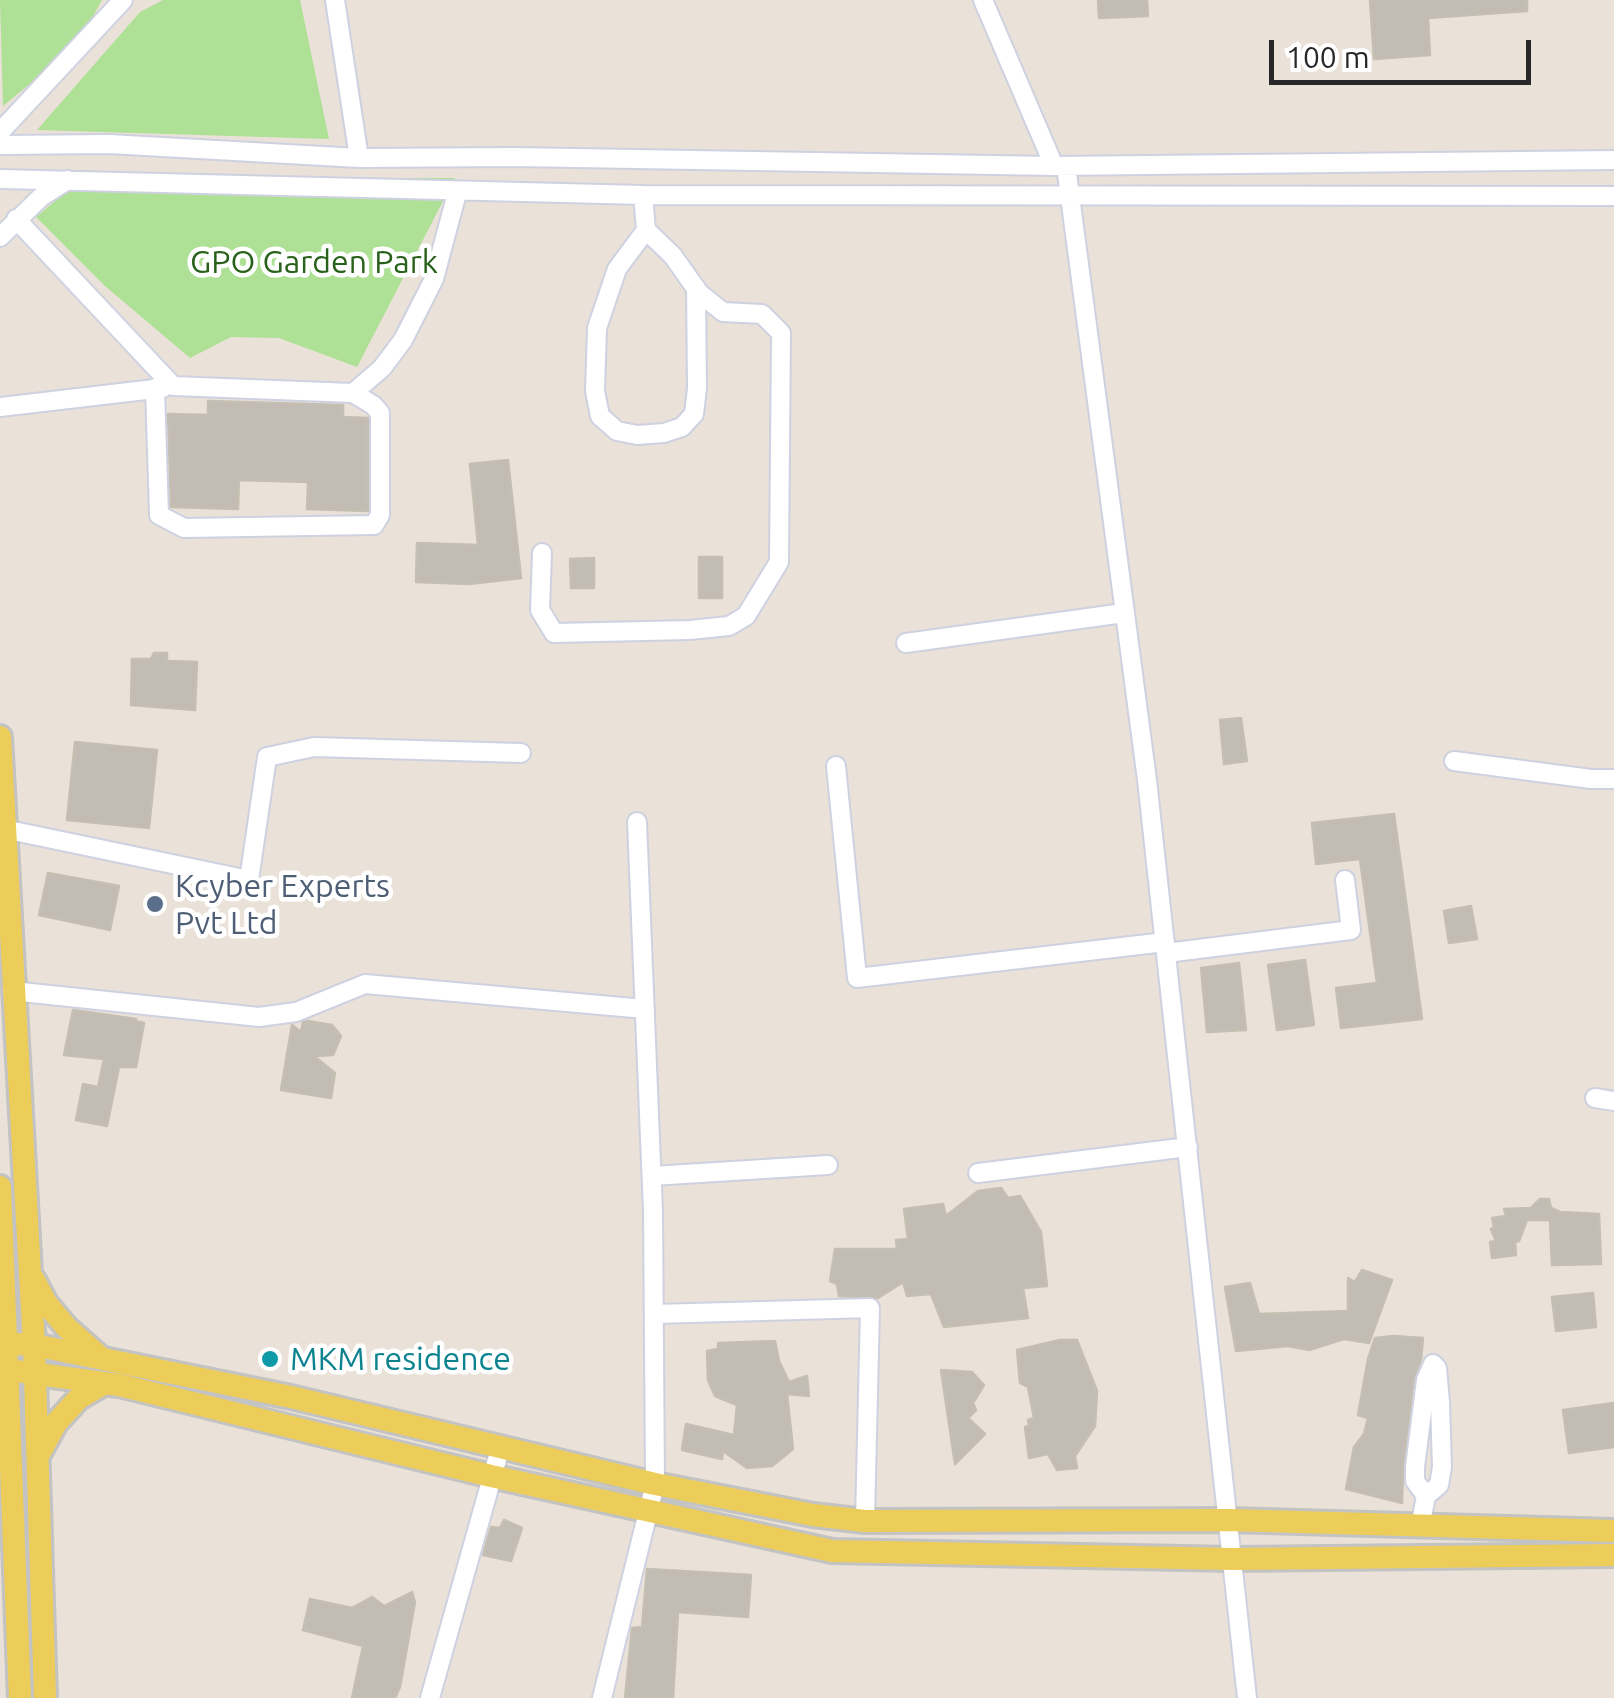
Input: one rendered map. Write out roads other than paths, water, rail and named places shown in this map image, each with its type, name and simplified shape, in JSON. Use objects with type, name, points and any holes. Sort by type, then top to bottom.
[{"type":"main road","points":[[0,737],[34,1345],[45,1698]]},
{"type":"main road","points":[[0,1187],[6,1516],[20,1698]]},
{"type":"main road","points":[[30,1272],[46,1303],[67,1328],[103,1359]]},
{"type":"main road","points":[[2,1343],[34,1345],[290,1397],[655,1484],[864,1521],[1229,1520],[1614,1531]]},
{"type":"main road","points":[[2,1369],[105,1383],[492,1476],[832,1551],[1233,1559],[1614,1556]]},
{"type":"main road","points":[[37,1457],[56,1423],[79,1398],[105,1383]]},
{"type":"main road","points":[[1528,1529],[1529,1558]]},
{"type":"street","points":[[0,132],[123,0]]},
{"type":"street","points":[[335,0],[360,158]]},
{"type":"street","points":[[984,0],[1070,195],[1166,948],[1248,1698]]},
{"type":"street","points":[[0,144],[108,144],[360,158],[516,156],[1060,166],[1614,160]]},
{"type":"street","points":[[1592,162],[1614,152]]},
{"type":"street","points":[[0,179],[643,195],[1614,196]]},
{"type":"street","points":[[0,237],[16,219],[68,180]]},
{"type":"street","points":[[353,393],[382,368],[403,340],[434,280],[458,192]]},
{"type":"street","points":[[643,195],[646,230],[617,270],[596,328],[595,391],[600,416],[617,431],[637,436],[664,433],[682,427],[694,414],[696,288]]},
{"type":"street","points":[[0,407],[164,388],[353,393],[380,413],[380,515],[374,524],[184,528],[159,515],[164,388],[16,219]]},
{"type":"street","points":[[542,553],[540,610],[554,633],[729,626],[746,616],[779,562],[781,332],[762,314],[722,312],[646,230]]},
{"type":"street","points":[[906,643],[1124,613]]},
{"type":"street","points":[[4,828],[250,880],[267,756],[314,748],[522,753]]},
{"type":"street","points":[[1454,761],[1591,780],[1614,779]]},
{"type":"street","points":[[836,766],[857,978],[1351,930],[1345,880]]},
{"type":"street","points":[[602,1698],[655,1484],[652,1176],[637,822]]},
{"type":"street","points":[[12,992],[260,1018],[296,1012],[365,984],[645,1008]]},
{"type":"street","points":[[978,1173],[1188,1147]]},
{"type":"street","points":[[652,1176],[828,1164]]},
{"type":"street","points":[[655,1314],[870,1308],[864,1521]]},
{"type":"street","points":[[1420,1527],[1426,1496],[1439,1485],[1442,1467],[1440,1402],[1437,1368],[1433,1364],[1426,1380],[1415,1467],[1416,1482],[1426,1496]]},
{"type":"street","points":[[430,1698],[500,1448]]},
{"type":"place","name":"Kcyber Experts Pvt Ltd","points":[[155,904]]},
{"type":"place","name":"MKM residence","points":[[270,1359]]},
{"type":"park label","name":"GPO Garden Park","points":[[314,262]]}]
